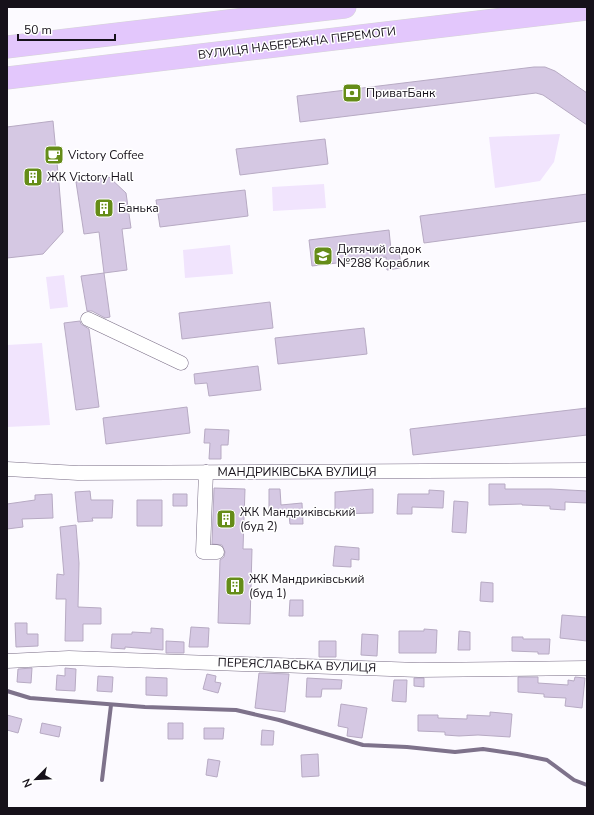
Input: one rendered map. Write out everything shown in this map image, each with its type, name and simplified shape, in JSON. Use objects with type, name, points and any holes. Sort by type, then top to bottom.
[{"type":"main road","points":[[7,47],[345,7]]},
{"type":"main road","name":"ВУЛИЦЯ НАБЕРЕЖНА ПЕРЕМОГИ","points":[[7,78],[587,8]]},
{"type":"main road","points":[[121,33],[125,64]]},
{"type":"street","points":[[88,319],[181,363]]},
{"type":"street","name":"МАНДРИКІВСЬКА ВУЛИЦЯ","points":[[7,469],[78,473],[587,470]]},
{"type":"street","points":[[206,472],[203,552],[217,552]]},
{"type":"street","name":"ПЕРЕЯСЛАВСЬКА ВУЛИЦЯ","points":[[7,661],[69,658],[419,670],[587,668]]},
{"type":"shaded area","points":[[560,134],[554,162],[540,181],[495,188],[489,137]]},
{"type":"shaded area","points":[[324,184],[326,208],[273,211],[272,187]]},
{"type":"shaded area","points":[[230,245],[233,274],[185,278],[183,250]]},
{"type":"shaded area","points":[[64,275],[68,307],[50,309],[46,277]]},
{"type":"shaded area","points":[[42,343],[50,425],[7,427],[7,345]]},
{"type":"building","points":[[534,67],[545,67],[555,71],[587,93],[587,125],[543,95],[536,93],[300,122],[297,96]]},
{"type":"building","name":"ЖК Victory Hall","points":[[53,121],[63,232],[43,254],[7,258],[7,127]]},
{"type":"building","points":[[325,139],[328,164],[240,175],[236,149]]},
{"type":"building","name":"Банька","points":[[109,177],[126,193],[131,228],[122,229],[127,270],[104,273],[99,232],[84,234],[76,182]]},
{"type":"building","points":[[245,190],[248,216],[160,227],[156,200]]},
{"type":"building","points":[[587,194],[587,221],[424,243],[420,216]]},
{"type":"building","points":[[389,230],[391,250],[399,249],[401,268],[387,270],[386,257],[312,266],[309,240]]},
{"type":"building","points":[[104,273],[110,317],[105,318],[92,311],[87,311],[81,276]]},
{"type":"building","points":[[270,302],[273,328],[182,339],[179,313]]},
{"type":"building","points":[[80,321],[81,324],[89,329],[99,407],[76,410],[64,323]]},
{"type":"building","points":[[364,328],[367,354],[278,364],[275,338]]},
{"type":"building","points":[[258,366],[261,390],[209,396],[207,383],[195,384],[194,374]]},
{"type":"building","points":[[187,407],[190,433],[106,444],[103,418]]},
{"type":"building","points":[[587,408],[587,435],[413,455],[410,429]]},
{"type":"building","points":[[205,429],[229,430],[228,445],[221,445],[221,459],[209,459],[210,443],[204,443]]},
{"type":"building","points":[[489,484],[505,484],[505,489],[587,491],[587,503],[565,502],[565,510],[550,509],[550,506],[522,504],[489,505]]},
{"type":"building","points":[[214,488],[245,489],[243,549],[252,549],[250,624],[218,623],[220,560],[224,557],[225,552],[222,545],[212,544]]},
{"type":"building","points":[[269,489],[280,489],[281,505],[302,503],[303,524],[290,524],[289,515],[269,515]]},
{"type":"building","points":[[373,489],[373,513],[335,514],[335,492]]},
{"type":"building","points":[[429,490],[444,491],[443,508],[412,507],[412,514],[397,514],[398,494],[429,494]]},
{"type":"building","points":[[90,491],[91,500],[113,500],[112,518],[92,518],[93,521],[78,522],[75,492]]},
{"type":"building","points":[[52,494],[53,518],[22,519],[23,527],[7,529],[7,504],[35,500],[35,495]]},
{"type":"building","points":[[173,494],[187,494],[187,506],[173,506]]},
{"type":"building","points":[[137,500],[162,500],[162,526],[137,526]]},
{"type":"building","points":[[454,501],[468,502],[466,533],[452,532]]},
{"type":"building","points":[[76,525],[79,563],[78,607],[101,608],[101,624],[83,624],[83,641],[65,641],[66,599],[56,599],[57,574],[64,575],[60,527]]},
{"type":"building","points":[[335,546],[359,548],[359,560],[351,559],[351,567],[333,566]]},
{"type":"building","points":[[481,582],[493,583],[493,602],[480,601]]},
{"type":"building","points":[[290,600],[303,600],[303,616],[289,616]]},
{"type":"building","points":[[562,615],[587,617],[587,641],[560,638]]},
{"type":"building","points":[[15,623],[27,623],[27,634],[38,634],[38,646],[16,647]]},
{"type":"building","points":[[191,627],[209,628],[208,647],[189,647]]},
{"type":"building","points":[[151,628],[163,629],[163,650],[125,647],[125,649],[111,648],[112,634],[132,634],[132,632],[151,633]]},
{"type":"building","points":[[424,629],[437,630],[436,653],[399,653],[399,631],[424,631]]},
{"type":"building","points":[[459,631],[470,632],[470,650],[458,650]]},
{"type":"building","points":[[362,634],[378,635],[377,656],[361,655]]},
{"type":"building","points":[[512,637],[523,637],[523,639],[550,639],[549,654],[512,651]]},
{"type":"building","points":[[166,641],[184,642],[184,653],[166,653]]},
{"type":"building","points":[[319,641],[336,641],[336,657],[319,657]]},
{"type":"building","points":[[32,668],[31,683],[17,682],[18,669]]},
{"type":"building","points":[[65,668],[76,669],[75,691],[56,690],[57,675],[65,676]]},
{"type":"building","points":[[259,673],[289,674],[285,712],[255,708]]},
{"type":"building","points":[[207,674],[216,676],[215,682],[221,683],[218,693],[203,689]]},
{"type":"building","points":[[98,676],[113,677],[112,692],[97,691]]},
{"type":"building","points":[[146,677],[167,678],[167,696],[146,695]]},
{"type":"building","points":[[518,677],[538,677],[538,683],[568,685],[568,680],[574,681],[575,677],[585,678],[582,708],[565,706],[566,698],[544,697],[544,694],[518,692]]},
{"type":"building","points":[[307,678],[342,680],[341,689],[322,689],[321,697],[306,697]]},
{"type":"building","points":[[414,678],[424,678],[424,687],[414,686]]},
{"type":"building","points":[[394,680],[407,680],[406,702],[392,701]]},
{"type":"building","points":[[341,704],[367,708],[362,738],[347,736],[348,728],[338,726]]},
{"type":"building","points":[[490,712],[512,714],[510,737],[478,735],[459,736],[445,735],[445,732],[418,731],[418,715],[438,715],[438,718],[467,719],[467,715],[490,716]]},
{"type":"building","points":[[7,715],[22,719],[18,733],[7,730]]},
{"type":"building","points":[[42,723],[61,727],[59,737],[40,733]]},
{"type":"building","points":[[168,723],[183,723],[183,739],[168,739]]},
{"type":"building","points":[[204,728],[224,728],[223,739],[204,739]]},
{"type":"building","points":[[262,730],[274,731],[273,745],[261,745]]},
{"type":"building","points":[[318,754],[319,776],[302,777],[301,755]]},
{"type":"building","points":[[208,759],[220,761],[217,777],[206,775]]},
{"type":"waterway","points":[[7,691],[30,698],[145,707],[236,710],[279,720],[363,745],[407,747],[455,752],[483,749],[517,754],[547,760],[574,780],[587,785]]},
{"type":"waterway","points":[[102,780],[111,705]]},
{"type":"place","name":"ПриватБанк","points":[[352,93]]},
{"type":"place","name":"Victory Coffee","points":[[54,155]]},
{"type":"place","name":"ЖК Victory Hall","points":[[33,177]]},
{"type":"place","name":"Банька","points":[[104,208]]},
{"type":"place","name":"Дитячий садок №288 Кораблик","points":[[323,256]]},
{"type":"place","name":"ЖК Мандриківський (буд 2)","points":[[226,519]]},
{"type":"place","name":"ЖК Мандриківський (буд 1)","points":[[235,586]]}]
